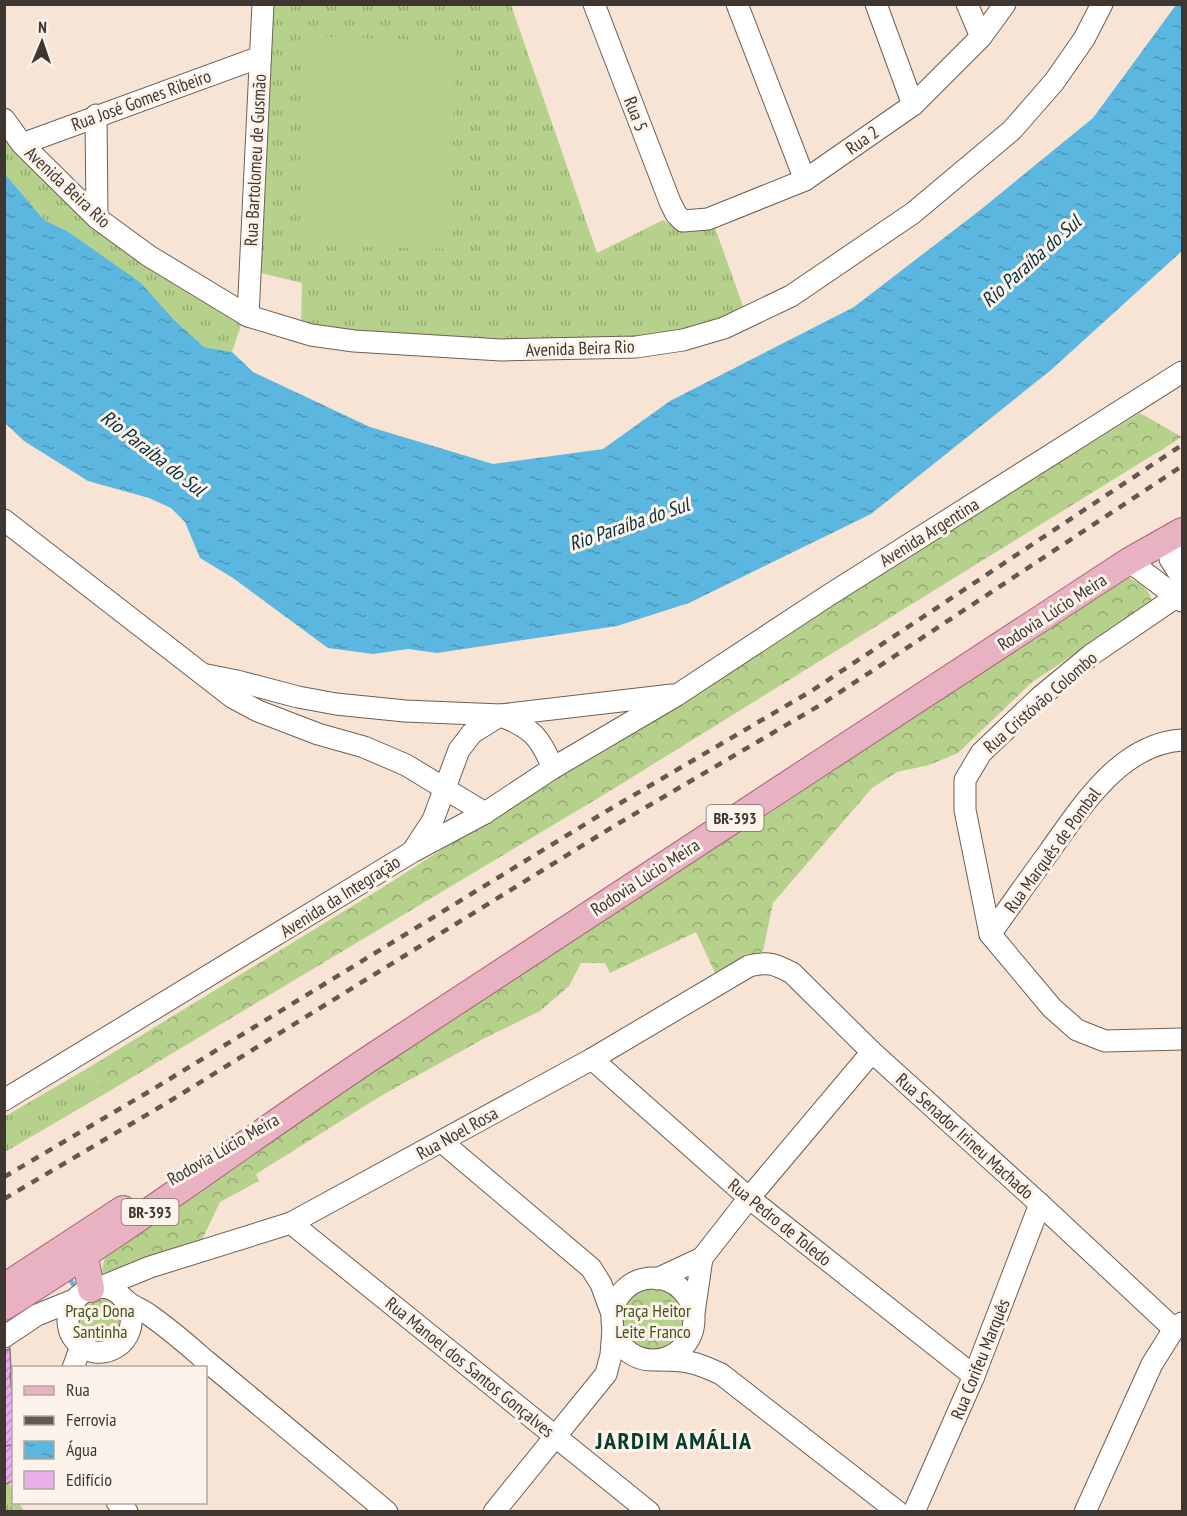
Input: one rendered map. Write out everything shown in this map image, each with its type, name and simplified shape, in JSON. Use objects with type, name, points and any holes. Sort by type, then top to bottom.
[{"type":"main road","name":"Rodovia Lúcio Meira","points":[[4,1307],[85,1257],[291,1111],[576,921],[1130,561],[1182,531]]},
{"type":"main road","name":"Rodovia Lúcio Meira","points":[[4,1287],[179,1172],[291,1111]]},
{"type":"main road","points":[[85,1257],[103,1294]]},
{"type":"street","name":"Rua Bartolomeu de Gusmão","points":[[248,316],[263,4]]},
{"type":"street","name":"Rua 5","points":[[594,4],[670,202],[676,214],[683,221]]},
{"type":"street","points":[[737,4],[805,180]]},
{"type":"street","points":[[876,4],[913,105]]},
{"type":"street","points":[[968,4],[981,37]]},
{"type":"street","name":"Rua 2","points":[[683,221],[708,219],[805,180],[913,105],[981,37],[1005,4]]},
{"type":"street","name":"Avenida Beira Rio","points":[[4,119],[22,144],[97,218],[149,256],[248,316],[311,335],[354,341],[501,350],[636,347],[683,340],[724,328],[791,296],[904,219],[1012,130],[1054,82],[1084,39],[1102,4]]},
{"type":"street","name":"Rua José Gomes Ribeiro","points":[[22,144],[96,115],[260,57]]},
{"type":"street","points":[[96,115],[97,218]]},
{"type":"street","name":"Avenida Argentina","points":[[677,695],[829,595],[1182,372]]},
{"type":"street","points":[[4,520],[232,697],[258,711],[318,734],[364,747],[406,765],[485,813]]},
{"type":"street","points":[[1181,592],[1170,560],[1182,552]]},
{"type":"street","points":[[1130,561],[1181,592]]},
{"type":"street","name":"Rua Cristóvão Colombo","points":[[1181,592],[1091,655],[1040,698],[981,753],[965,780],[965,810],[990,934],[1052,1008],[1077,1030],[1105,1041],[1182,1039]]},
{"type":"street","points":[[204,675],[336,704],[405,711],[501,715],[677,695]]},
{"type":"street","name":"Avenida da Integração","points":[[4,1100],[412,852],[485,813],[553,768],[677,695]]},
{"type":"street","points":[[501,715],[523,724],[537,737],[553,768]]},
{"type":"street","points":[[412,852],[430,826],[459,750],[472,733],[501,715]]},
{"type":"street","name":"Rua Marquês de Pombal","points":[[990,934],[1084,802],[1106,777],[1139,753],[1172,740],[1182,740]]},
{"type":"street","name":"Rua Senador Irineu Machado","points":[[749,966],[763,963],[776,965],[792,973],[872,1052],[1178,1326]]},
{"type":"street","name":"Rua Noel Rosa","points":[[4,1336],[37,1316],[103,1294],[150,1267],[291,1223],[592,1059],[749,966]]},
{"type":"street","points":[[606,1374],[674,1355],[688,1341],[702,1258],[748,1198],[872,1052]]},
{"type":"street","name":"Rua Pedro de Toledo","points":[[592,1059],[748,1198],[974,1376]]},
{"type":"street","points":[[442,1142],[591,1268],[601,1284],[620,1343],[629,1353],[651,1360],[684,1360],[721,1374]]},
{"type":"street","name":"Rua Corifeu Marquês","points":[[914,1512],[974,1376],[1041,1204]]},
{"type":"street","name":"Rua Manoel dos Santos Gonçalves","points":[[291,1223],[649,1512]]},
{"type":"street","points":[[494,1512],[606,1374],[611,1355],[617,1300],[630,1285],[702,1258]]},
{"type":"street","points":[[591,1268],[616,1277],[670,1282],[681,1290],[689,1299],[693,1320],[707,1356],[721,1374],[898,1512]]},
{"type":"street","points":[[37,1316],[75,1338],[91,1351],[102,1352],[113,1349],[123,1343],[129,1334],[132,1312],[103,1294]]},
{"type":"street","points":[[73,1366],[75,1338],[68,1319],[69,1309],[103,1294]]},
{"type":"street","points":[[103,1294],[171,1330],[387,1512]]},
{"type":"street","points":[[1085,1512],[1152,1364],[1178,1326]]},
{"type":"green space","points":[[271,5],[511,5],[597,253],[663,220],[681,228],[714,225],[743,306],[718,321],[672,338],[622,341],[404,338],[301,324],[302,283],[257,272]]},
{"type":"green space","points":[[306,36],[456,41],[449,249],[300,245]]},
{"type":"green space","points":[[4,137],[57,194],[151,270],[241,325],[232,352],[204,347],[67,231],[44,220],[5,174]]},
{"type":"green space","points":[[1140,413],[1182,437],[605,794],[106,1093],[88,1068],[377,891],[574,765]]},
{"type":"green space","points":[[1126,576],[1146,589],[1152,602],[1031,683],[958,753],[929,765],[897,772],[872,788],[773,903],[763,951],[715,973],[696,932],[610,973],[605,963],[581,963],[569,986],[540,1011],[485,1038],[384,1094],[256,1174],[259,1181],[220,1202],[201,1242],[101,1274],[106,1252],[241,1157]]},
{"type":"green space","points":[[88,1068],[106,1093],[5,1152],[4,1117]]},
{"type":"green space","name":"Praça Heitor Leite Franco","points":[[646,1287],[660,1287],[672,1292],[681,1301],[686,1320],[684,1333],[677,1344],[660,1353],[646,1353],[634,1348],[625,1339],[620,1327],[620,1313],[625,1301],[634,1292]]},
{"type":"green space","name":"Praça Dona Santinha","points":[[90,1298],[111,1298],[124,1313],[117,1339],[90,1343],[76,1328],[79,1307]]},
{"type":"green space","points":[[9,1482],[12,1490],[12,1504],[20,1504],[24,1511],[5,1512],[5,1485]]},
{"type":"water","name":"Rio Paraíba do Sul","points":[[1176,5],[1182,5],[1182,251],[1051,370],[871,514],[689,603],[617,626],[437,653],[408,649],[373,654],[328,648],[233,578],[200,558],[185,522],[171,508],[149,498],[88,481],[24,441],[5,423],[5,174],[44,220],[67,231],[141,283],[174,320],[204,347],[232,352],[253,372],[370,427],[493,464],[603,449],[670,401],[854,307],[979,211],[1093,118]]},
{"type":"building","points":[[10,1348],[12,1445],[4,1446],[4,1352]]},
{"type":"building","points":[[12,1445],[12,1481],[4,1485],[4,1446]]},
{"type":"waterway","points":[[71,1281],[75,1287]]},
{"type":"railway","points":[[4,1177],[150,1091],[605,812],[813,690],[1182,445]]},
{"type":"railway","points":[[4,1199],[170,1101],[614,826],[822,704],[1182,466]]},
{"type":"district","name":"JARDIM AMÁLIA","points":[[674,1440]]}]
